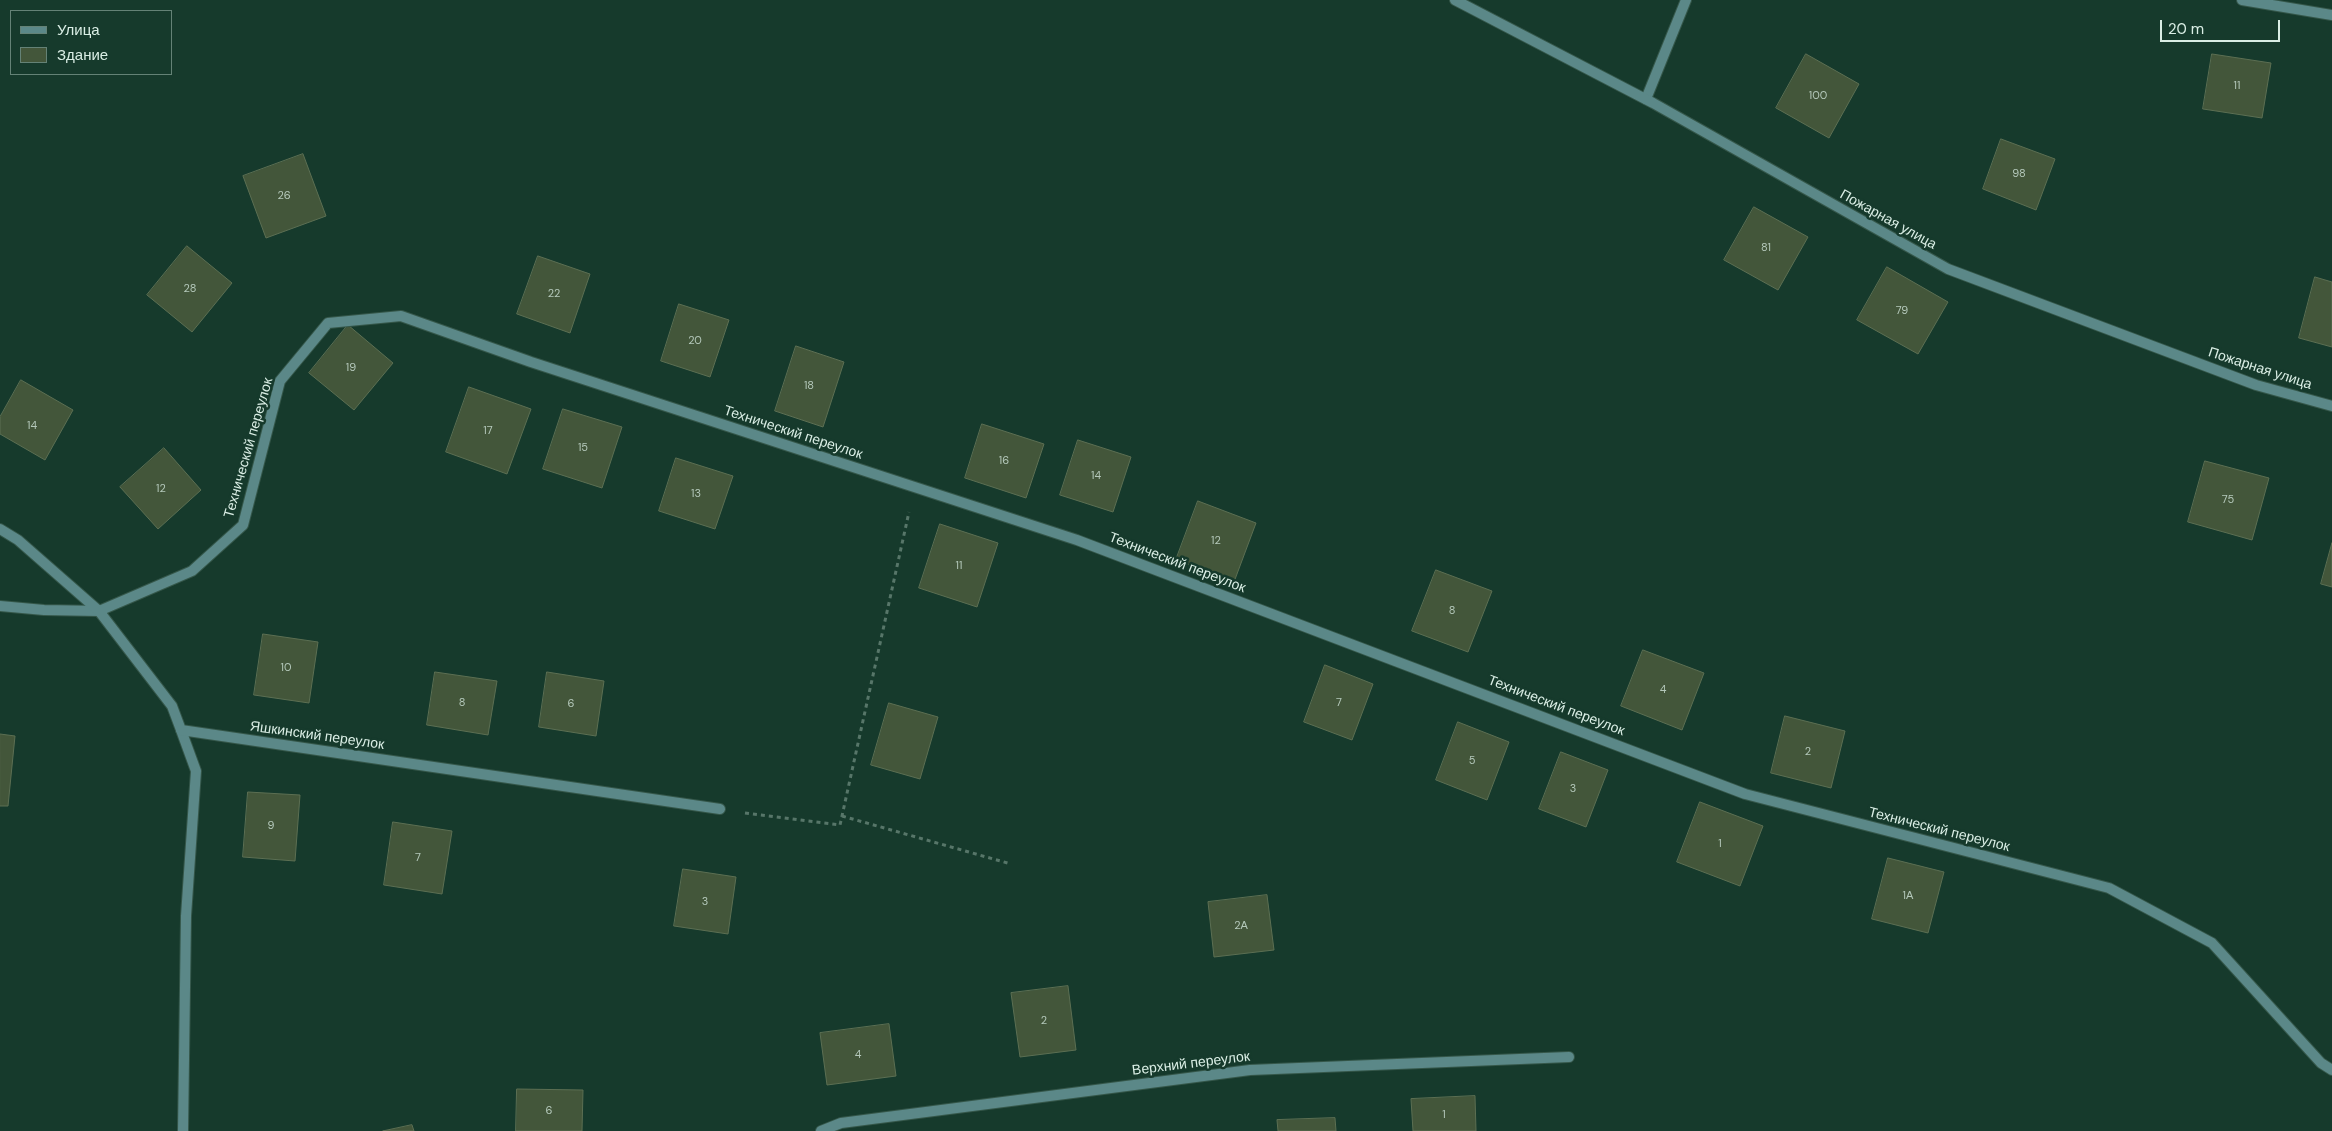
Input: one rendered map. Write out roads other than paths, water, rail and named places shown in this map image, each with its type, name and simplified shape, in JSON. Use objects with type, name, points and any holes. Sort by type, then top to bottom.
[{"type":"street","name":"Пожарная улица","points":[[1455,0],[1646,99],[1948,269],[2256,385],[2332,406]]},
{"type":"street","points":[[1646,99],[1686,0]]},
{"type":"street","points":[[2242,0],[2332,15]]},
{"type":"street","name":"Технический переулок","points":[[99,611],[192,571],[243,525],[280,381],[328,323],[402,316],[541,365],[1077,540],[1745,794],[2109,888],[2212,943],[2321,1064],[2332,1070]]},
{"type":"street","points":[[0,529],[18,540],[99,611],[172,706],[196,771],[186,916],[183,1131]]},
{"type":"street","points":[[0,606],[44,610],[99,611]]},
{"type":"street","name":"Яшкинский переулок","points":[[181,730],[720,810]]},
{"type":"street","name":"Верхний переулок","points":[[821,1131],[841,1124],[1250,1070],[1569,1057]]}]
